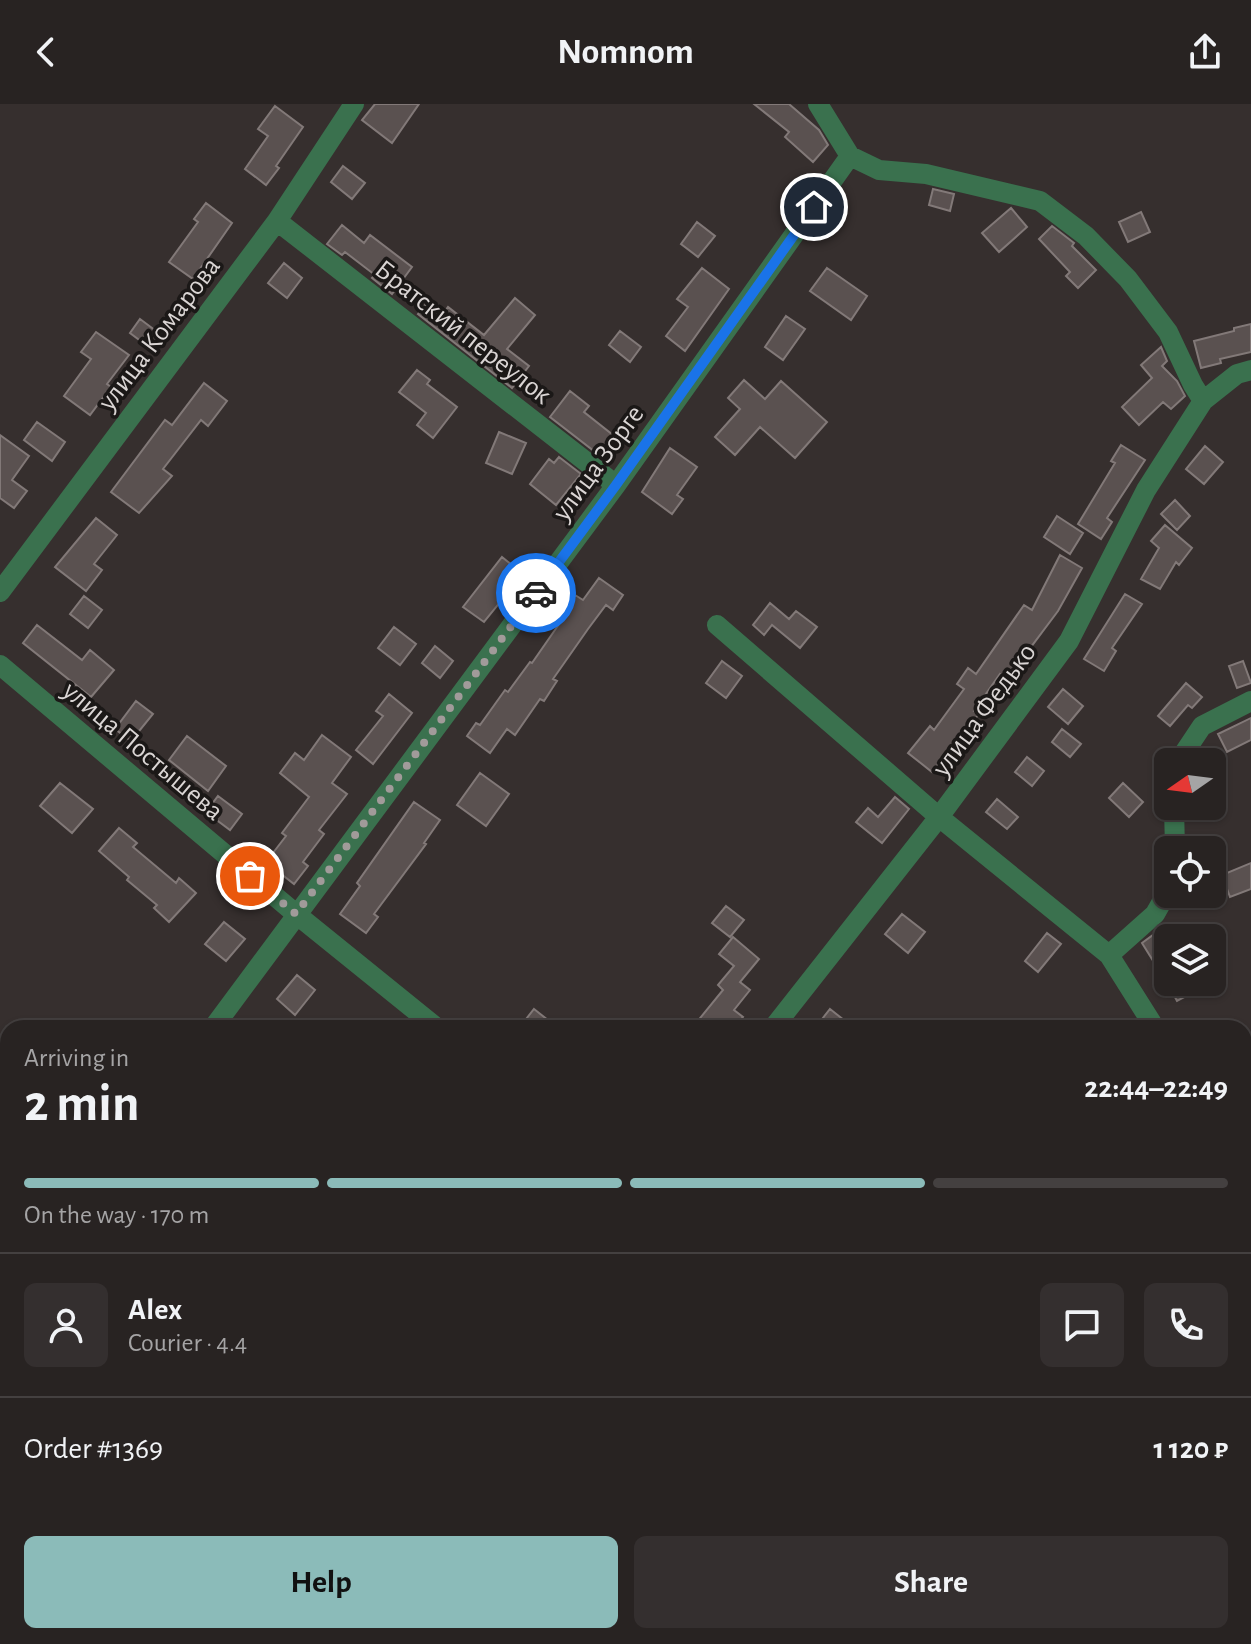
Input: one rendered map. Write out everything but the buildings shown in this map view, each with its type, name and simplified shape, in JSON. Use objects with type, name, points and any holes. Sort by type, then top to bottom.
[{"type":"street","name":"улица Комарова","points":[[0,592],[277,221],[354,104]]},
{"type":"street","points":[[818,104],[850,156],[879,170],[926,174],[1040,201],[1086,236],[1128,279],[1168,332],[1198,393]]},
{"type":"street","name":"улица Зорге","points":[[219,1020],[616,485],[850,156]]},
{"type":"street","name":"Братский переулок","points":[[277,221],[616,485]]},
{"type":"street","name":"улица Федько","points":[[779,1020],[939,817],[1069,641],[1198,393],[1251,370]]},
{"type":"street","points":[[717,625],[939,817],[1109,955],[1150,1020]]},
{"type":"street","name":"улица Постышева","points":[[0,665],[427,1020]]},
{"type":"street","points":[[1187,748],[1202,726],[1251,701]]},
{"type":"street","points":[[1109,955],[1158,908]]},
{"type":"way so far","points":[[250,876],[296,914],[536,593]]},
{"type":"route","points":[[536,593],[814,207]]}]
